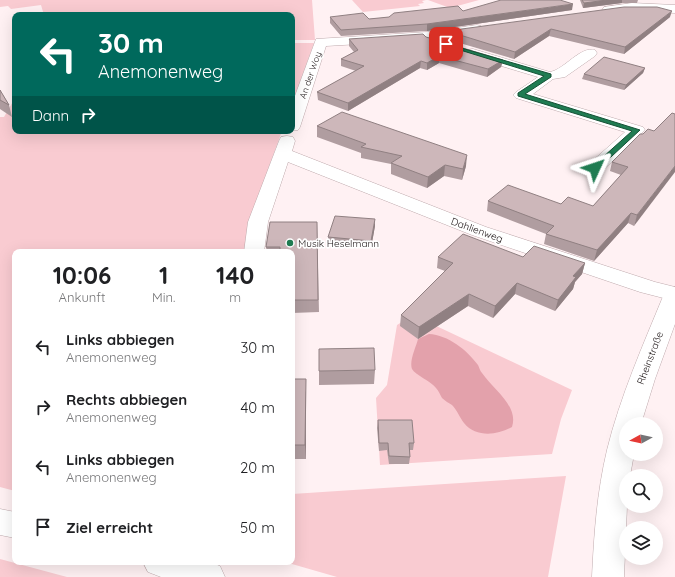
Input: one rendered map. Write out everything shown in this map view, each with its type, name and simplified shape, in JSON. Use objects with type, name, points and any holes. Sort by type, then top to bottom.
[{"type":"street","points":[[598,11],[632,7],[675,9]]},
{"type":"street","name":"An der Woy","points":[[295,118],[321,42],[426,36],[492,27]]},
{"type":"street","points":[[426,36],[431,40],[549,76]]},
{"type":"street","points":[[590,53],[560,74],[549,76],[521,95],[637,130],[595,168]]},
{"type":"street","points":[[254,249],[258,222],[290,134]]},
{"type":"street","name":"Dahlienweg","points":[[283,154],[479,231],[648,287],[675,294]]},
{"type":"street","name":"Rheinstraße","points":[[630,417],[642,379],[675,294]]},
{"type":"street","points":[[608,577],[610,524],[619,454]]},
{"type":"street","points":[[0,522],[12,524]]},
{"type":"street","points":[[169,565],[209,577]]},
{"type":"shaded area","points":[[0,0],[312,0],[315,40],[295,40],[295,12],[43,12],[41,5],[11,9],[8,6],[0,7]]},
{"type":"shaded area","points":[[352,0],[426,0],[422,1],[424,3],[418,4],[420,6],[363,12]]},
{"type":"shaded area","points":[[428,0],[479,0],[450,8]]},
{"type":"shaded area","points":[[295,43],[314,43],[295,96]]},
{"type":"shaded area","points":[[12,103],[12,134],[281,134],[249,222],[246,249],[12,249],[12,490],[0,487],[0,117],[4,117]]},
{"type":"shaded area","points":[[413,315],[572,390],[561,419],[552,454],[380,465],[376,398],[387,385],[397,325]]},
{"type":"shaded area","points":[[429,334],[450,340],[474,359],[481,372],[504,398],[512,412],[512,427],[500,432],[487,434],[469,428],[454,407],[442,398],[434,385],[416,374],[411,366],[413,354],[418,339]]},
{"type":"shaded area","points":[[566,476],[548,577],[337,577],[295,565],[295,494]]},
{"type":"shaded area","points":[[0,559],[12,562],[12,565],[22,565],[67,577],[0,577]]},
{"type":"building","points":[[501,0],[560,0],[573,4],[427,24],[341,30],[330,17],[363,13],[369,19],[389,17],[394,13],[458,6],[463,11]]},
{"type":"building","points":[[582,0],[607,0],[584,3]]},
{"type":"building","points":[[624,7],[657,7],[672,11],[625,47],[551,29],[515,52],[447,31]]},
{"type":"building","points":[[423,34],[426,37],[503,60],[488,69],[439,56],[427,63],[421,61],[348,103],[317,92],[364,66],[341,59],[358,50],[349,39]]},
{"type":"building","points":[[604,57],[645,68],[626,85],[584,74]]},
{"type":"building","points":[[0,90],[9,105],[0,100]]},
{"type":"building","points":[[342,112],[467,155],[463,169],[445,165],[428,177],[391,163],[402,156],[361,147],[366,144],[317,126]]},
{"type":"building","points":[[672,113],[675,114],[675,166],[637,215],[631,213],[597,250],[546,234],[554,226],[488,201],[508,185],[561,204],[568,197],[593,206],[628,167],[612,162],[640,134],[643,134],[648,129],[654,131]]},
{"type":"building","points":[[335,216],[375,219],[371,241],[328,237]]},
{"type":"building","points":[[270,222],[317,222],[318,300],[295,300],[295,249],[266,247]]},
{"type":"building","points":[[463,234],[523,257],[534,246],[585,263],[573,276],[576,277],[558,300],[517,283],[495,306],[469,294],[419,327],[401,315],[453,263],[438,257]]},
{"type":"building","points":[[374,348],[375,370],[319,371],[319,349]]},
{"type":"building","points":[[295,379],[306,379],[305,445],[295,445]]},
{"type":"building","points":[[378,420],[412,420],[414,443],[409,443],[410,457],[389,456],[388,443],[379,443]]},
{"type":"place","name":"Musik Heselmann","points":[[290,243]]},
{"type":"route","points":[[446,44],[549,76],[521,95],[637,130],[595,168]]}]
